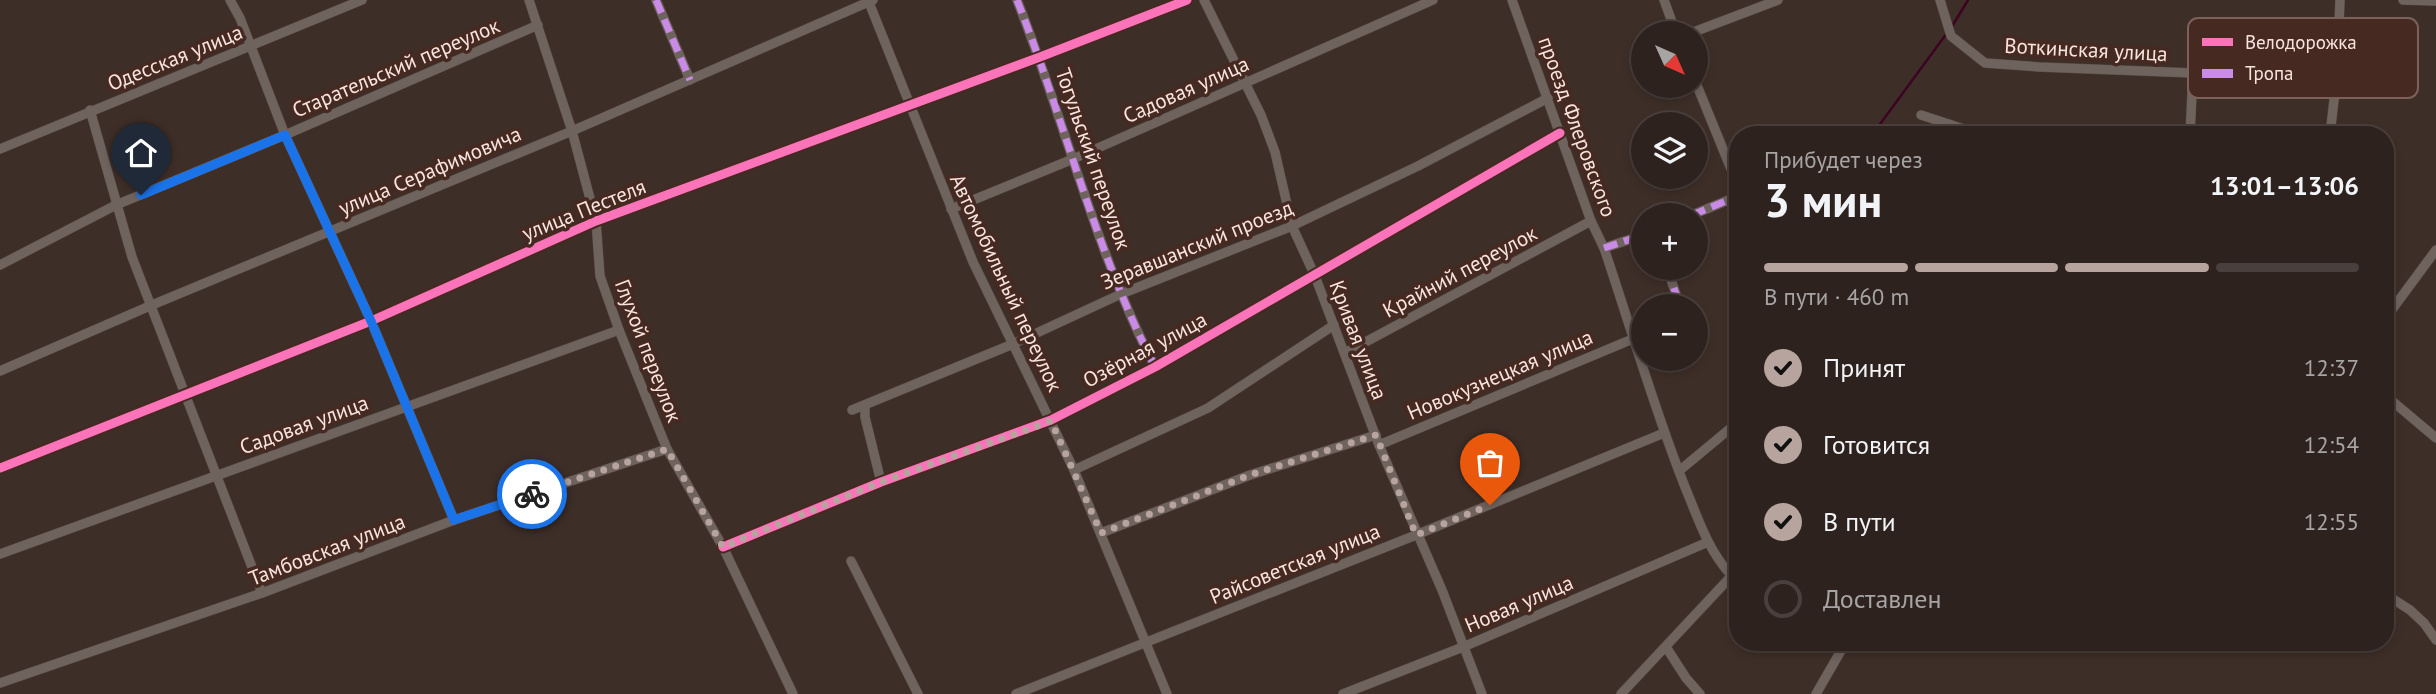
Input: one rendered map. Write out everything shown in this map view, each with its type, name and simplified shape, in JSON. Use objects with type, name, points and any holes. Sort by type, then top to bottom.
[{"type":"street","points":[[230,0],[285,135],[371,321],[454,520]]},
{"type":"street","name":"Одесская улица","points":[[0,149],[362,0]]},
{"type":"street","name":"Глухой переулок","points":[[529,0],[572,131],[596,221],[600,276],[619,330],[667,449],[723,547],[793,694]]},
{"type":"street","points":[[656,0],[690,80]]},
{"type":"street","name":"Тогульский переулок","points":[[1017,0],[1040,57],[1121,294],[1155,367]]},
{"type":"street","name":"улица Пестеля","points":[[0,468],[371,321],[596,221],[1187,0]]},
{"type":"street","name":"Кривая улица","points":[[1204,0],[1261,115],[1275,152],[1292,226],[1315,276],[1378,440],[1416,535],[1442,590],[1482,694]]},
{"type":"street","name":"Садовая улица","points":[[951,209],[1073,159],[1433,0]]},
{"type":"street","name":"проезд Флеровского","points":[[1512,0],[1591,221],[1604,248],[1631,329]]},
{"type":"street","points":[[1664,0],[1672,21]]},
{"type":"street","points":[[1708,26],[1778,0]]},
{"type":"street","name":"Воткинская улица","points":[[1940,0],[1950,33],[1984,63],[2188,73]]},
{"type":"street","points":[[2339,18],[2340,0]]},
{"type":"street","points":[[2403,0],[2436,1]]},
{"type":"street","name":"улица Серафимовича","points":[[0,371],[572,131],[870,1]]},
{"type":"street","name":"Автомобильный переулок","points":[[870,1],[908,104],[973,262],[1074,470],[1167,694]]},
{"type":"street","name":"Старательский переулок","points":[[0,265],[116,205],[538,25]]},
{"type":"street","name":"Зеравшанский проезд","points":[[852,410],[1013,344],[1121,294],[1292,226],[1418,166],[1548,98]]},
{"type":"street","points":[[1702,98],[1729,164]]},
{"type":"street","points":[[2190,126],[2192,98]]},
{"type":"street","points":[[2331,126],[2334,98]]},
{"type":"street","points":[[90,110],[132,257],[262,593]]},
{"type":"street","points":[[1921,115],[1955,126]]},
{"type":"street","name":"Озёрная улица","points":[[723,547],[881,482],[1051,421],[1155,367],[1560,133]]},
{"type":"street","points":[[1708,208],[1729,199]]},
{"type":"street","name":"Крайний переулок","points":[[1345,354],[1591,221]]},
{"type":"street","points":[[1604,248],[1631,238]]},
{"type":"street","points":[[2394,307],[2436,250]]},
{"type":"street","points":[[1074,470],[1208,408],[1334,326]]},
{"type":"street","name":"Садовая улица","points":[[0,554],[619,330]]},
{"type":"street","name":"Новокузнецкая улица","points":[[1101,533],[1250,475],[1378,440],[1631,339]]},
{"type":"street","name":"проезд Флеровского","points":[[1644,371],[1664,433],[1708,542],[1718,560],[1729,568]]},
{"type":"street","points":[[2394,403],[2436,438]]},
{"type":"street","points":[[865,406],[865,417],[881,482]]},
{"type":"street","points":[[1679,471],[1729,429]]},
{"type":"street","name":"Райсоветская улица","points":[[1016,694],[1664,433]]},
{"type":"street","name":"Тамбовская улица","points":[[0,682],[262,593],[454,520],[667,449]]},
{"type":"street","name":"Новая улица","points":[[1343,694],[1463,647],[1708,542]]},
{"type":"street","points":[[851,561],[918,694]]},
{"type":"street","points":[[1621,694],[1729,579]]},
{"type":"street","points":[[2394,600],[2424,623],[2436,640]]},
{"type":"street","points":[[1666,647],[1700,694]]},
{"type":"street","points":[[1816,694],[1841,651]]},
{"type":"waterway","points":[[1951,28],[1968,0]]},
{"type":"waterway","points":[[1879,126],[1947,33]]},
{"type":"marked path","points":[[656,0],[690,80]]},
{"type":"marked path","points":[[1017,0],[1115,278],[1155,367]]},
{"type":"marked path","points":[[1708,208],[1729,200]]},
{"type":"marked path","points":[[1604,248],[1631,239]]},
{"type":"marked path","points":[[1671,280],[1676,294]]},
{"type":"cycle path","points":[[0,468],[371,321],[596,221],[1187,0]]},
{"type":"cycle path","points":[[723,547],[881,482],[1051,420],[1155,367],[1560,133]]},
{"type":"way so far","points":[[532,494],[667,449],[723,547],[881,482],[1051,421],[1101,533],[1250,475],[1376,435],[1416,535],[1490,505]]},
{"type":"route","points":[[141,195],[285,135],[371,321],[454,520],[532,494]]}]
